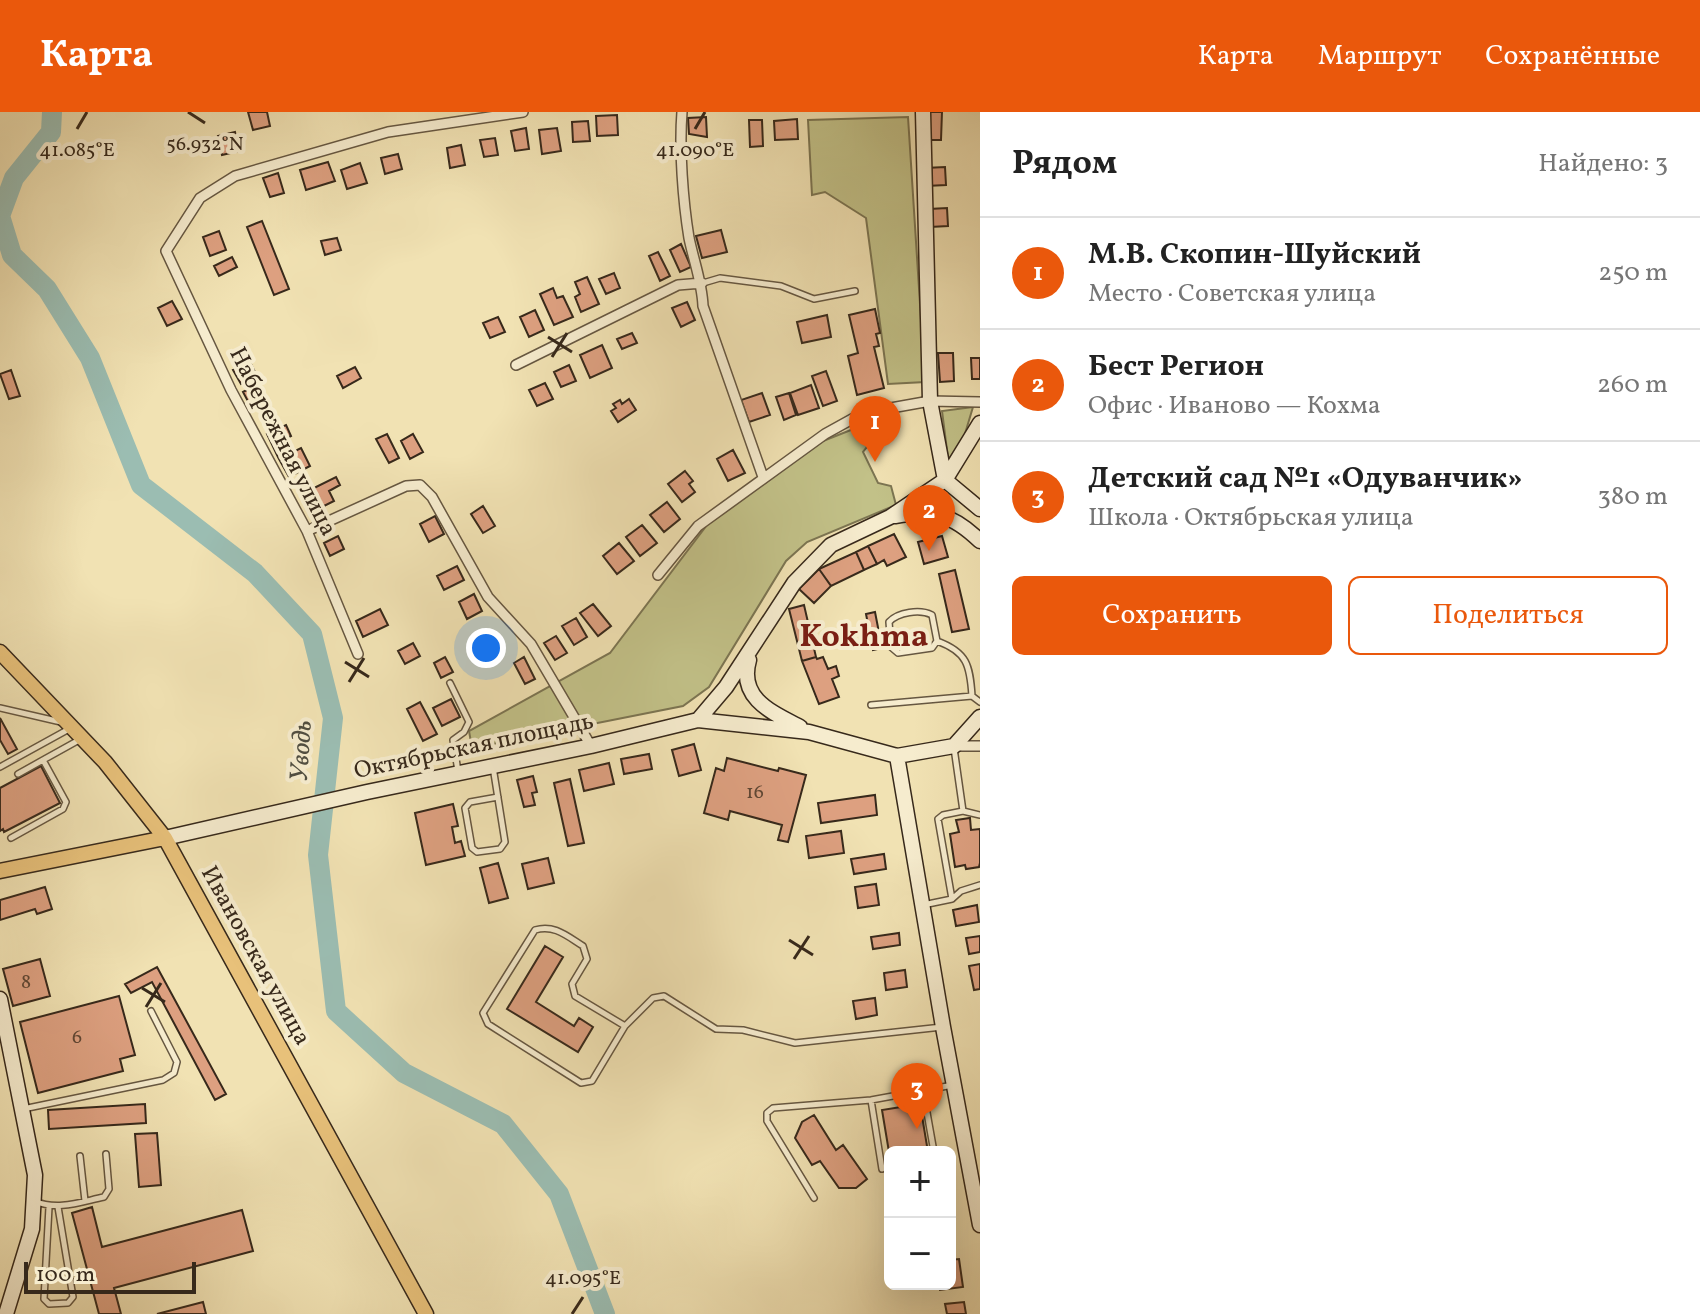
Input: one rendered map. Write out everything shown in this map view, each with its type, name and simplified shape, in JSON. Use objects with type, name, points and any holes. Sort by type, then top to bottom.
[{"type":"main road","points":[[923,112],[930,401],[945,480],[980,509]]},
{"type":"main road","points":[[698,720],[715,702],[753,648],[794,583],[831,545],[890,517],[945,480],[980,423]]},
{"type":"main road","points":[[890,517],[925,511],[949,518],[980,541]]},
{"type":"main road","points":[[753,648],[747,665],[746,683],[752,695],[762,706],[809,732],[897,756],[954,746],[980,717]]},
{"type":"main road","name":"Ивановская улица","points":[[0,652],[76,730],[165,838],[426,1314]]},
{"type":"main road","name":"Октябрьская площадь","points":[[165,838],[698,720],[809,732]]},
{"type":"main road","points":[[897,756],[943,1027],[976,1180],[980,1225]]},
{"type":"main road","points":[[0,871],[165,838]]},
{"type":"main road","points":[[0,999],[35,1175],[32,1229],[6,1314]]},
{"type":"street","name":"Набережная улица","points":[[358,654],[307,531],[231,390],[166,251],[200,198],[235,176],[388,132],[523,112]]},
{"type":"street","points":[[682,112],[680,136],[689,238],[702,283],[703,306],[763,477]]},
{"type":"street","points":[[516,365],[678,285],[702,283]]},
{"type":"street","points":[[658,575],[698,526],[825,434],[863,413],[930,401],[980,402]]},
{"type":"street","points":[[307,531],[406,486],[420,485],[432,497],[488,597],[531,644],[591,746]]},
{"type":"street","points":[[954,746],[980,746]]},
{"type":"lane","points":[[702,283],[720,278],[781,286],[814,299],[855,291]]},
{"type":"lane","points":[[925,611],[932,615],[937,641],[932,648],[898,653],[891,647],[889,622],[895,616],[925,611]]},
{"type":"lane","points":[[937,641],[957,649],[971,673],[972,696]]},
{"type":"lane","points":[[450,683],[469,722],[464,732],[453,740],[458,773]]},
{"type":"lane","points":[[871,705],[972,696],[980,702]]},
{"type":"lane","points":[[0,708],[76,730]]},
{"type":"lane","points":[[18,774],[43,760],[76,730]]},
{"type":"lane","points":[[0,767],[76,730]]},
{"type":"lane","points":[[954,746],[963,811]]},
{"type":"lane","points":[[11,838],[63,809],[66,802],[43,760]]},
{"type":"lane","points":[[493,766],[498,797],[505,842],[500,849],[477,852],[472,848],[465,808],[470,802],[498,797]]},
{"type":"lane","points":[[952,899],[938,819],[963,811],[980,815]]},
{"type":"lane","points":[[922,906],[952,899],[961,891],[980,885]]},
{"type":"lane","points":[[625,1026],[575,996],[572,984],[587,959],[583,946],[556,929],[545,927],[535,930],[483,1013],[488,1024],[581,1083],[592,1081],[625,1026],[653,998],[664,996],[716,1029],[743,1030],[795,1043],[943,1027]]},
{"type":"lane","points":[[22,1109],[163,1080],[174,1073],[177,1062],[151,1011]]},
{"type":"lane","points":[[814,1198],[767,1121],[767,1113],[773,1108],[871,1100],[954,1085]]},
{"type":"lane","points":[[923,1090],[933,1146]]},
{"type":"lane","points":[[871,1100],[882,1169]]},
{"type":"lane","points":[[34,1201],[58,1207],[104,1197],[109,1189],[106,1154]]},
{"type":"lane","points":[[80,1156],[85,1201]]},
{"type":"lane","points":[[49,1207],[44,1299],[49,1304],[68,1303],[73,1297],[58,1207]]},
{"type":"shaded area","points":[[908,117],[925,382],[888,384],[866,218],[825,192],[812,195],[808,120]]},
{"type":"shaded area","points":[[973,407],[964,437],[953,458],[948,458],[942,411]]},
{"type":"shaded area","points":[[861,426],[871,442],[863,452],[878,483],[891,486],[896,505],[807,542],[786,561],[709,687],[683,706],[472,748],[469,731],[610,653],[707,525],[823,441]]},
{"type":"building","points":[[248,112],[267,112],[270,126],[253,130]]},
{"type":"building","points":[[930,112],[942,112],[941,140],[929,140]]},
{"type":"building","points":[[617,115],[618,135],[597,136],[596,116]]},
{"type":"building","points":[[706,117],[707,137],[689,134],[688,118]]},
{"type":"building","points":[[797,119],[798,139],[775,140],[774,121]]},
{"type":"building","points":[[749,120],[762,120],[763,146],[750,147]]},
{"type":"building","points":[[588,121],[590,141],[573,142],[572,122]]},
{"type":"building","points":[[526,128],[529,149],[515,151],[511,131]]},
{"type":"building","points":[[557,128],[561,151],[542,154],[539,130]]},
{"type":"building","points":[[235,132],[239,151],[222,155],[218,136]]},
{"type":"building","points":[[495,138],[498,155],[484,157],[480,140]]},
{"type":"building","points":[[461,145],[465,165],[450,168],[447,148]]},
{"type":"building","points":[[398,154],[402,169],[385,174],[381,158]]},
{"type":"building","points":[[328,162],[335,181],[306,190],[300,170]]},
{"type":"building","points":[[360,163],[367,183],[347,189],[341,170]]},
{"type":"building","points":[[945,167],[946,185],[926,186],[925,168]]},
{"type":"building","points":[[278,173],[284,193],[270,197],[263,178]]},
{"type":"building","points":[[947,208],[948,226],[930,227],[929,209]]},
{"type":"building","points":[[262,221],[289,289],[274,295],[247,227]]},
{"type":"building","points":[[721,230],[727,252],[702,258],[696,236]]},
{"type":"building","points":[[219,231],[226,250],[210,256],[203,237]]},
{"type":"building","points":[[337,238],[341,250],[325,255],[321,241]]},
{"type":"building","points":[[681,244],[691,267],[680,272],[670,250]]},
{"type":"building","points":[[658,252],[670,276],[660,281],[649,256]]},
{"type":"building","points":[[232,257],[237,267],[219,276],[214,266]]},
{"type":"building","points":[[614,273],[620,288],[606,294],[599,279]]},
{"type":"building","points":[[587,277],[599,304],[581,312],[575,297],[580,294],[575,282]]},
{"type":"building","points":[[553,288],[557,298],[563,296],[573,317],[554,325],[540,294]]},
{"type":"building","points":[[172,301],[182,319],[167,326],[158,308]]},
{"type":"building","points":[[687,302],[695,320],[681,327],[672,308]]},
{"type":"building","points":[[875,309],[880,333],[876,334],[879,346],[874,347],[884,388],[857,395],[848,356],[858,353],[849,315]]},
{"type":"building","points":[[535,310],[544,330],[529,337],[520,317]]},
{"type":"building","points":[[827,315],[831,337],[802,343],[797,322]]},
{"type":"building","points":[[498,317],[505,332],[490,338],[483,323]]},
{"type":"building","points":[[632,333],[637,343],[622,349],[617,339]]},
{"type":"building","points":[[602,345],[612,368],[590,378],[580,355]]},
{"type":"building","points":[[938,353],[953,353],[954,381],[940,382]]},
{"type":"building","points":[[971,358],[980,358],[980,379],[972,379]]},
{"type":"building","points":[[250,362],[257,376],[241,384],[233,370]]},
{"type":"building","points":[[569,365],[576,381],[561,387],[554,372]]},
{"type":"building","points":[[355,367],[361,378],[343,388],[337,376]]},
{"type":"building","points":[[11,370],[20,396],[9,399],[0,374]]},
{"type":"building","points":[[826,371],[837,401],[823,406],[812,376]]},
{"type":"building","points":[[545,383],[553,399],[537,406],[529,390]]},
{"type":"building","points":[[256,385],[264,401],[251,407],[243,392]]},
{"type":"building","points":[[811,385],[819,408],[798,415],[790,393]]},
{"type":"building","points":[[762,393],[770,415],[749,422],[741,400]]},
{"type":"building","points":[[789,393],[796,415],[784,420],[776,397]]},
{"type":"building","points":[[629,399],[636,410],[618,422],[611,411],[616,408],[613,404],[620,400],[622,404]]},
{"type":"building","points":[[286,425],[291,436],[283,440],[288,451],[278,457],[267,434]]},
{"type":"building","points":[[387,434],[399,458],[389,463],[376,439]]},
{"type":"building","points":[[413,434],[423,452],[410,459],[401,441]]},
{"type":"building","points":[[301,448],[310,466],[289,477],[279,459]]},
{"type":"building","points":[[733,450],[745,473],[728,481],[717,459]]},
{"type":"building","points":[[685,471],[693,481],[689,484],[695,492],[682,502],[668,484]]},
{"type":"building","points":[[336,477],[340,485],[329,491],[334,501],[318,509],[308,491]]},
{"type":"building","points":[[667,502],[680,519],[664,532],[650,515]]},
{"type":"building","points":[[483,506],[495,526],[483,533],[471,514]]},
{"type":"building","points":[[435,516],[444,534],[429,542],[420,524]]},
{"type":"building","points":[[642,525],[657,543],[640,556],[626,537]]},
{"type":"building","points":[[894,534],[906,557],[887,566],[884,560],[877,564],[868,546]]},
{"type":"building","points":[[338,536],[344,549],[330,556],[324,543]]},
{"type":"building","points":[[942,536],[948,557],[924,564],[918,542]]},
{"type":"building","points":[[619,543],[634,561],[617,574],[603,556]]},
{"type":"building","points":[[868,546],[877,564],[864,570],[856,552]]},
{"type":"building","points":[[856,552],[864,570],[831,586],[819,569]]},
{"type":"building","points":[[457,566],[464,580],[444,590],[437,576]]},
{"type":"building","points":[[819,569],[831,586],[814,603],[799,589]]},
{"type":"building","points":[[955,570],[969,629],[952,632],[939,574]]},
{"type":"building","points":[[474,594],[482,611],[467,619],[459,602]]},
{"type":"building","points":[[593,604],[611,626],[598,636],[580,613]]},
{"type":"building","points":[[804,605],[816,657],[802,661],[789,609]]},
{"type":"building","points":[[380,609],[388,625],[363,637],[356,621]]},
{"type":"building","points":[[875,612],[882,648],[873,650],[866,614]]},
{"type":"building","points":[[576,618],[587,637],[574,645],[562,626]]},
{"type":"building","points":[[556,636],[567,653],[555,660],[544,643]]},
{"type":"building","points":[[413,643],[420,656],[405,664],[398,651]]},
{"type":"building","points":[[445,657],[453,672],[441,678],[434,663]]},
{"type":"building","points":[[524,657],[535,679],[525,684],[514,663]]},
{"type":"building","points":[[823,657],[828,669],[836,666],[839,676],[832,679],[839,697],[819,704],[802,661]]},
{"type":"building","points":[[451,699],[460,717],[442,726],[433,708]]},
{"type":"building","points":[[420,702],[437,734],[423,741],[407,709]]},
{"type":"building","points":[[0,718],[17,749],[8,754],[0,740]]},
{"type":"building","points":[[694,744],[701,770],[679,776],[672,750]]},
{"type":"building","points":[[649,754],[652,769],[624,774],[621,759]]},
{"type":"building","points":[[727,758],[806,775],[788,842],[778,840],[782,825],[730,811],[728,820],[704,813],[716,768],[724,771]]},
{"type":"building","points":[[609,763],[614,784],[584,791],[579,770]]},
{"type":"building","points":[[41,766],[60,803],[4,832],[3,829],[0,831],[0,788]]},
{"type":"building","points":[[533,776],[537,792],[532,793],[535,805],[524,807],[517,780]]},
{"type":"building","points":[[570,779],[584,843],[568,846],[554,783]]},
{"type":"building","points":[[875,795],[877,815],[821,823],[818,803]]},
{"type":"building","points":[[453,804],[458,826],[452,827],[455,843],[461,841],[465,856],[426,865],[415,813]]},
{"type":"building","points":[[970,818],[971,830],[980,829],[979,867],[955,867],[950,834],[959,832],[956,820]]},
{"type":"building","points":[[841,831],[844,853],[809,858],[806,836]]},
{"type":"building","points":[[884,854],[886,869],[854,874],[851,859]]},
{"type":"building","points":[[548,858],[554,883],[528,889],[522,864]]},
{"type":"building","points":[[498,863],[508,898],[489,903],[480,868]]},
{"type":"building","points":[[876,884],[879,905],[858,908],[855,887]]},
{"type":"building","points":[[45,887],[52,909],[37,914],[35,909],[0,920],[0,900]]},
{"type":"building","points":[[977,905],[979,922],[956,926],[953,910]]},
{"type":"building","points":[[899,933],[900,945],[873,949],[871,937]]},
{"type":"building","points":[[980,936],[980,952],[969,954],[966,938]]},
{"type":"building","points":[[545,946],[563,957],[536,1002],[574,1026],[579,1018],[593,1027],[578,1052],[507,1009]]},
{"type":"building","points":[[40,959],[50,996],[13,1006],[3,969]]},
{"type":"building","points":[[980,964],[980,989],[974,990],[969,966]]},
{"type":"building","points":[[157,967],[226,1094],[215,1100],[152,982],[131,993],[125,984]]},
{"type":"building","points":[[905,970],[907,987],[886,990],[884,973]]},
{"type":"building","points":[[119,996],[135,1055],[120,1059],[123,1071],[38,1093],[20,1022]]},
{"type":"building","points":[[875,998],[877,1015],[856,1019],[853,1001]]},
{"type":"building","points":[[145,1104],[146,1123],[49,1129],[48,1110]]},
{"type":"building","points":[[920,1104],[927,1146],[888,1146],[882,1110]]},
{"type":"building","points":[[814,1115],[836,1150],[843,1145],[867,1179],[856,1188],[839,1188],[820,1161],[812,1165],[795,1138],[802,1122]]},
{"type":"building","points":[[157,1133],[161,1185],[139,1187],[135,1134]]},
{"type":"building","points":[[92,1207],[102,1247],[242,1210],[253,1251],[114,1288],[121,1314],[99,1314],[72,1213]]},
{"type":"building","points":[[956,1259],[959,1259],[963,1287],[956,1288]]},
{"type":"building","points":[[203,1302],[206,1314],[157,1314]]},
{"type":"building","points":[[964,1302],[966,1314],[947,1314],[945,1304]]},
{"type":"waterway","name":"Уводь","points":[[52,112],[51,132],[14,178],[0,216],[12,255],[47,289],[90,358],[141,485],[255,573],[312,634],[333,718],[318,855],[336,1011],[404,1073],[503,1124],[559,1194],[605,1314]]},
{"type":"place","name":"М.В. Скопин-Шуйский","points":[[875,462]]},
{"type":"place","name":"Бест Регион","points":[[929,551]]},
{"type":"place","name":"Детский сад №1 «Одуванчик»","points":[[917,1129]]},
{"type":"district","name":"Kokhma","points":[[864,638]]}]
